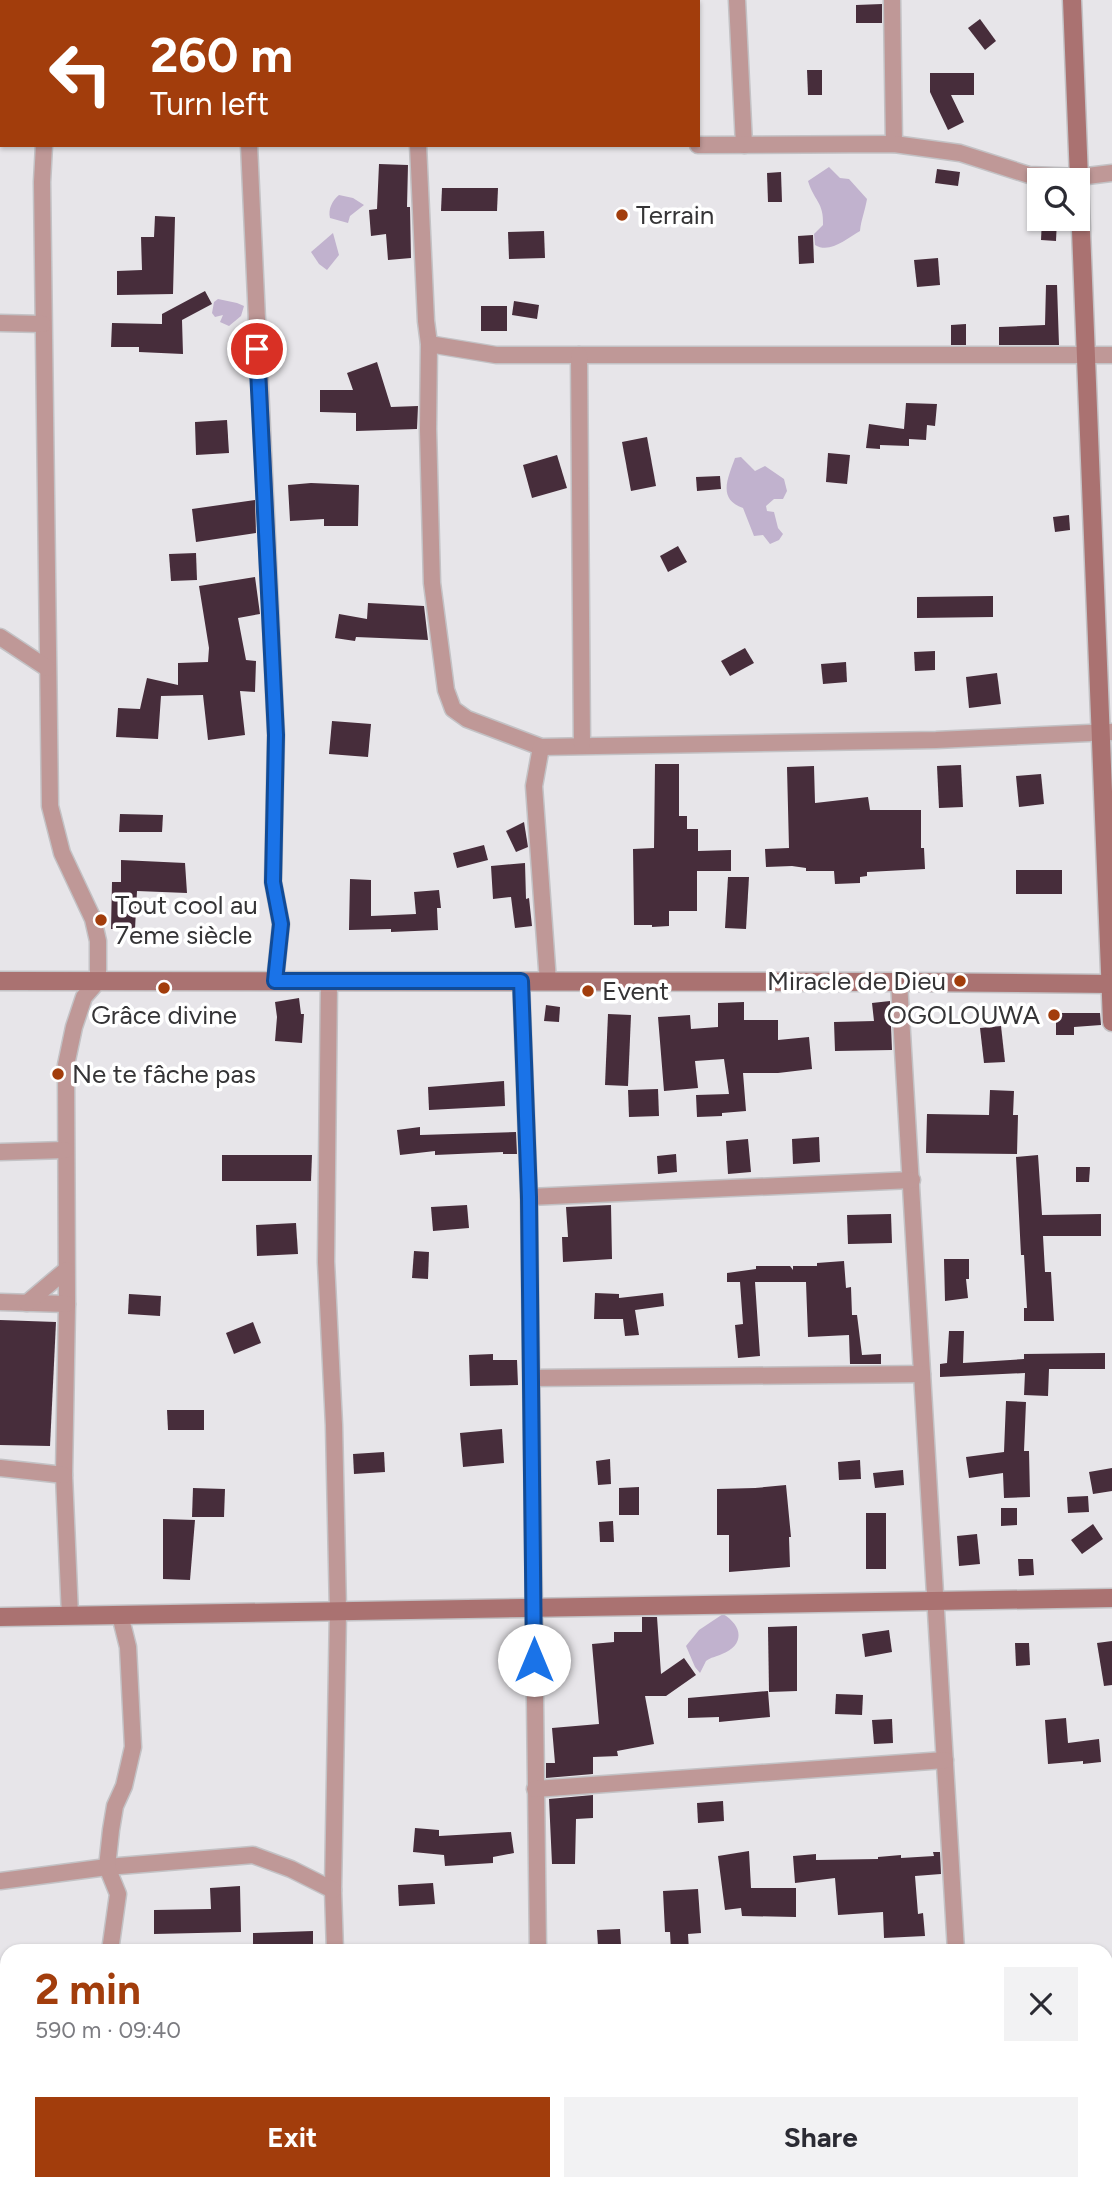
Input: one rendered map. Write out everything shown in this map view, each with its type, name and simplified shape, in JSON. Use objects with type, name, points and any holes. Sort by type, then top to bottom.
[{"type":"street","points":[[737,0],[744,145]]},
{"type":"street","points":[[892,0],[894,144]]},
{"type":"street","points":[[1072,0],[1079,168]]},
{"type":"street","points":[[700,145],[894,144],[960,153],[1027,173]]},
{"type":"street","points":[[44,147],[43,324],[50,806],[62,853],[93,919],[98,941],[98,981],[84,997],[66,1065],[67,1304],[64,1475],[70,1616]]},
{"type":"street","points":[[249,147],[276,735],[273,882],[281,924],[275,981]]},
{"type":"street","points":[[418,147],[429,344],[432,583],[446,690],[453,709],[467,719],[541,747],[936,740],[1106,732]]},
{"type":"street","points":[[1090,176],[1112,173]]},
{"type":"street","points":[[1081,231],[1106,732],[1112,1022]]},
{"type":"street","points":[[0,323],[43,324]]},
{"type":"street","points":[[429,344],[496,355],[1112,355]]},
{"type":"street","points":[[579,355],[582,745]]},
{"type":"street","points":[[0,637],[47,668]]},
{"type":"street","points":[[541,747],[534,786],[548,982]]},
{"type":"street","points":[[0,981],[1111,984]]},
{"type":"street","points":[[329,981],[326,1262],[334,1426],[338,1611],[333,1890],[335,1944]]},
{"type":"street","points":[[521,981],[529,1197],[538,1944]]},
{"type":"street","points":[[899,982],[956,1944]]},
{"type":"street","points":[[0,1152],[65,1150]]},
{"type":"street","points":[[529,1197],[912,1180]]},
{"type":"street","points":[[27,1303],[66,1270]]},
{"type":"street","points":[[0,1302],[67,1304]]},
{"type":"street","points":[[532,1378],[922,1374]]},
{"type":"street","points":[[0,1468],[64,1475]]},
{"type":"street","points":[[0,1617],[1112,1598]]},
{"type":"street","points":[[111,1944],[118,1894],[107,1867],[115,1806],[124,1786],[133,1747],[128,1647],[120,1615]]},
{"type":"street","points":[[535,1789],[944,1760]]},
{"type":"street","points":[[0,1881],[107,1867],[253,1855],[291,1869],[333,1890]]},
{"type":"shaded area","points":[[829,167],[840,178],[849,179],[867,199],[860,231],[826,248],[815,245],[814,234],[823,225],[823,217],[808,181]]},
{"type":"shaded area","points":[[339,195],[353,198],[364,205],[350,216],[348,223],[330,218],[331,205]]},
{"type":"shaded area","points":[[333,233],[339,255],[327,270],[311,252]]},
{"type":"shaded area","points":[[218,299],[244,306],[241,316],[229,326],[220,322],[223,315],[215,317],[212,313],[214,302]]},
{"type":"shaded area","points":[[741,457],[755,471],[765,466],[784,479],[787,491],[783,499],[774,499],[766,506],[767,511],[774,512],[778,528],[783,534],[779,540],[770,544],[763,535],[754,536],[743,508],[735,504],[727,493],[735,458]]},
{"type":"shaded area","points":[[723,1614],[735,1624],[738,1641],[729,1650],[706,1661],[700,1673],[686,1646],[699,1630]]},
{"type":"building","points":[[882,4],[882,23],[856,23],[856,5]]},
{"type":"building","points":[[980,19],[996,41],[985,50],[968,28]]},
{"type":"building","points":[[807,70],[822,70],[822,95],[808,95]]},
{"type":"building","points":[[930,73],[974,73],[974,95],[951,95],[964,122],[948,130],[930,92]]},
{"type":"building","points":[[379,164],[408,165],[407,207],[410,207],[411,258],[388,260],[386,234],[371,236],[369,210],[377,209]]},
{"type":"building","points":[[937,169],[960,172],[958,186],[935,183]]},
{"type":"building","points":[[781,172],[782,202],[768,202],[767,173]]},
{"type":"building","points":[[442,188],[498,188],[497,211],[441,211]]},
{"type":"building","points":[[155,216],[175,217],[173,294],[117,295],[117,271],[142,270],[141,237],[154,237]]},
{"type":"building","points":[[544,231],[545,258],[509,259],[508,232]]},
{"type":"building","points":[[1041,231],[1056,231],[1056,241],[1041,240]]},
{"type":"building","points":[[813,235],[814,263],[799,264],[798,236]]},
{"type":"building","points":[[938,258],[940,285],[917,287],[914,260]]},
{"type":"building","points":[[1046,285],[1057,285],[1059,345],[999,345],[999,327],[1045,325]]},
{"type":"building","points":[[205,291],[212,304],[182,320],[183,354],[139,352],[139,347],[111,347],[112,323],[162,324],[162,314]]},
{"type":"building","points":[[514,301],[539,305],[537,319],[512,315]]},
{"type":"building","points":[[481,306],[507,306],[507,331],[481,331]]},
{"type":"building","points":[[966,324],[966,345],[951,345],[951,325]]},
{"type":"building","points":[[377,362],[391,407],[418,406],[417,429],[356,431],[356,413],[320,412],[320,390],[353,390],[347,373]]},
{"type":"building","points":[[906,403],[937,404],[935,426],[927,425],[926,440],[909,439],[909,446],[880,445],[880,449],[866,448],[869,424],[904,429]]},
{"type":"building","points":[[227,420],[229,453],[196,455],[195,422]]},
{"type":"building","points":[[647,437],[656,486],[631,491],[622,442]]},
{"type":"building","points":[[828,453],[850,455],[847,484],[826,482]]},
{"type":"building","points":[[557,455],[567,488],[532,498],[523,465]]},
{"type":"building","points":[[720,476],[721,489],[697,491],[696,477]]},
{"type":"building","points":[[288,485],[359,485],[358,526],[324,526],[324,519],[290,521]]},
{"type":"building","points":[[255,500],[256,533],[196,542],[192,509]]},
{"type":"building","points":[[1069,515],[1070,530],[1055,532],[1053,517]]},
{"type":"building","points":[[678,546],[687,562],[668,572],[660,556]]},
{"type":"building","points":[[196,553],[197,580],[171,581],[169,554]]},
{"type":"building","points":[[255,577],[260,614],[238,618],[246,660],[256,661],[255,692],[240,691],[245,735],[208,740],[203,695],[161,696],[158,739],[116,737],[118,708],[140,709],[147,678],[178,685],[178,663],[208,662],[209,648],[199,586]]},
{"type":"building","points":[[993,596],[993,617],[917,618],[917,597]]},
{"type":"building","points":[[368,603],[424,606],[428,640],[356,637],[355,641],[335,638],[339,614],[367,619]]},
{"type":"building","points":[[745,648],[754,663],[730,676],[721,661]]},
{"type":"building","points":[[935,651],[935,670],[915,671],[914,652]]},
{"type":"building","points":[[846,662],[847,682],[823,684],[821,664]]},
{"type":"building","points":[[997,673],[1001,704],[969,708],[966,677]]},
{"type":"building","points":[[332,721],[371,724],[368,757],[329,754]]},
{"type":"building","points":[[655,764],[679,764],[679,816],[687,816],[687,829],[698,829],[698,851],[731,850],[731,871],[697,871],[697,911],[669,911],[669,926],[652,927],[634,925],[633,849],[654,848]]},
{"type":"building","points":[[961,765],[963,807],[939,808],[937,766]]},
{"type":"building","points":[[814,766],[815,803],[868,797],[870,810],[921,810],[921,848],[924,848],[925,869],[867,872],[867,876],[860,877],[860,883],[835,884],[834,871],[806,871],[806,868],[792,866],[766,867],[765,849],[789,848],[787,767]]},
{"type":"building","points":[[1041,774],[1044,804],[1019,807],[1016,776]]},
{"type":"building","points":[[120,814],[163,815],[162,832],[119,832]]},
{"type":"building","points":[[524,822],[528,847],[516,852],[506,831]]},
{"type":"building","points":[[484,845],[488,860],[457,868],[453,853]]},
{"type":"building","points":[[121,860],[185,863],[187,893],[137,891],[135,929],[111,929],[112,882],[121,882]]},
{"type":"building","points":[[525,863],[526,899],[529,898],[532,926],[515,928],[511,897],[493,899],[491,866]]},
{"type":"building","points":[[1016,870],[1062,870],[1062,894],[1016,894]]},
{"type":"building","points":[[728,877],[749,877],[746,929],[725,928]]},
{"type":"building","points":[[350,879],[371,880],[371,916],[416,914],[414,892],[439,890],[441,908],[437,908],[438,930],[349,930]]},
{"type":"building","points":[[299,998],[301,1014],[304,1014],[302,1043],[275,1041],[275,1002]]},
{"type":"building","points":[[890,1001],[892,1050],[835,1051],[834,1022],[874,1021],[872,1003]]},
{"type":"building","points":[[744,1002],[744,1020],[778,1020],[778,1040],[809,1037],[812,1069],[743,1073],[746,1111],[697,1117],[696,1095],[729,1094],[724,1059],[695,1061],[698,1088],[664,1091],[658,1017],[690,1015],[691,1029],[718,1027],[718,1003]]},
{"type":"building","points":[[546,1005],[560,1007],[559,1022],[544,1021]]},
{"type":"building","points":[[1056,1013],[1100,1013],[1101,1025],[1074,1027],[1074,1035],[1056,1035]]},
{"type":"building","points":[[608,1014],[631,1015],[628,1086],[605,1085]]},
{"type":"building","points":[[1001,1026],[1005,1062],[984,1063],[980,1028]]},
{"type":"building","points":[[504,1081],[505,1106],[429,1110],[428,1087]]},
{"type":"building","points":[[658,1089],[659,1116],[629,1117],[628,1090]]},
{"type":"building","points":[[990,1090],[1014,1091],[1013,1115],[1018,1115],[1017,1154],[926,1153],[927,1114],[989,1115]]},
{"type":"building","points":[[420,1127],[420,1135],[516,1132],[517,1154],[503,1152],[435,1155],[435,1151],[400,1155],[397,1130]]},
{"type":"building","points":[[819,1137],[820,1162],[793,1164],[792,1139]]},
{"type":"building","points":[[748,1139],[751,1172],[728,1174],[726,1141]]},
{"type":"building","points":[[676,1154],[677,1172],[658,1174],[657,1156]]},
{"type":"building","points":[[222,1155],[312,1155],[311,1181],[222,1181]]},
{"type":"building","points":[[1038,1155],[1042,1215],[1101,1214],[1101,1236],[1043,1236],[1045,1272],[1051,1272],[1054,1321],[1024,1321],[1024,1308],[1027,1308],[1024,1255],[1021,1255],[1016,1157]]},
{"type":"building","points":[[1076,1167],[1090,1167],[1089,1182],[1076,1182]]},
{"type":"building","points":[[467,1205],[469,1228],[433,1231],[431,1207]]},
{"type":"building","points":[[611,1205],[612,1259],[563,1262],[562,1237],[568,1237],[566,1207]]},
{"type":"building","points":[[891,1214],[892,1243],[848,1244],[847,1215]]},
{"type":"building","points":[[296,1223],[298,1254],[257,1256],[256,1225]]},
{"type":"building","points":[[414,1251],[429,1252],[428,1279],[412,1278]]},
{"type":"building","points":[[944,1259],[969,1259],[969,1279],[966,1279],[968,1298],[945,1301]]},
{"type":"building","points":[[844,1261],[846,1288],[851,1287],[852,1315],[857,1315],[862,1355],[881,1354],[881,1364],[850,1364],[849,1335],[808,1337],[806,1282],[755,1282],[760,1356],[738,1358],[735,1325],[743,1324],[740,1282],[727,1282],[727,1273],[756,1269],[756,1266],[790,1266],[793,1270],[793,1266],[817,1266],[817,1263]]},
{"type":"building","points":[[595,1293],[619,1294],[619,1298],[663,1293],[664,1306],[635,1310],[639,1335],[625,1336],[623,1319],[594,1319]]},
{"type":"building","points":[[129,1294],[161,1296],[160,1316],[128,1314]]},
{"type":"building","points":[[0,1320],[56,1322],[50,1446],[0,1445]]},
{"type":"building","points":[[253,1322],[261,1343],[234,1354],[226,1333]]},
{"type":"building","points":[[949,1331],[964,1331],[963,1363],[1024,1359],[1024,1354],[1105,1353],[1105,1369],[1049,1369],[1048,1396],[1024,1395],[1025,1373],[940,1377],[940,1364],[947,1363]]},
{"type":"building","points":[[493,1354],[493,1360],[517,1360],[518,1385],[470,1386],[469,1355]]},
{"type":"building","points":[[1006,1401],[1026,1402],[1024,1451],[1029,1451],[1030,1497],[1004,1498],[1003,1473],[969,1478],[966,1457],[1004,1452]]},
{"type":"building","points":[[167,1410],[204,1410],[204,1430],[168,1430]]},
{"type":"building","points":[[502,1429],[504,1463],[463,1467],[460,1433]]},
{"type":"building","points":[[384,1452],[385,1472],[354,1474],[353,1454]]},
{"type":"building","points":[[610,1459],[611,1484],[598,1485],[596,1461]]},
{"type":"building","points":[[860,1460],[861,1479],[839,1480],[838,1462]]},
{"type":"building","points":[[1112,1468],[1112,1491],[1093,1494],[1089,1472]]},
{"type":"building","points":[[903,1470],[904,1485],[875,1488],[873,1473]]},
{"type":"building","points":[[786,1485],[791,1537],[790,1567],[729,1572],[729,1535],[717,1535],[717,1489]]},
{"type":"building","points":[[639,1487],[639,1515],[619,1515],[619,1488]]},
{"type":"building","points":[[193,1488],[225,1489],[224,1517],[192,1517]]},
{"type":"building","points":[[1088,1496],[1089,1512],[1068,1513],[1067,1497]]},
{"type":"building","points":[[1001,1508],[1017,1508],[1017,1525],[1001,1526]]},
{"type":"building","points":[[866,1513],[886,1513],[886,1569],[866,1569]]},
{"type":"building","points":[[163,1519],[195,1520],[190,1580],[163,1579]]},
{"type":"building","points":[[613,1521],[614,1542],[600,1542],[599,1522]]},
{"type":"building","points":[[1093,1524],[1103,1539],[1082,1554],[1071,1540]]},
{"type":"building","points":[[977,1534],[980,1564],[959,1566],[957,1536]]},
{"type":"building","points":[[1018,1559],[1033,1559],[1034,1575],[1019,1576]]},
{"type":"building","points":[[642,1617],[657,1617],[661,1674],[684,1658],[696,1675],[666,1696],[645,1696],[654,1744],[617,1751],[618,1756],[593,1757],[593,1774],[546,1778],[546,1763],[555,1763],[552,1728],[599,1724],[592,1644],[614,1642],[614,1632],[642,1632]]},
{"type":"building","points":[[797,1626],[797,1691],[769,1692],[768,1627]]},
{"type":"building","points":[[889,1630],[892,1652],[865,1657],[862,1634]]},
{"type":"building","points":[[1112,1641],[1112,1685],[1104,1686],[1097,1643]]},
{"type":"building","points":[[1015,1643],[1029,1643],[1030,1665],[1016,1666]]},
{"type":"building","points":[[768,1691],[770,1717],[719,1722],[719,1717],[688,1718],[688,1698]]},
{"type":"building","points":[[836,1694],[863,1695],[862,1715],[835,1714]]},
{"type":"building","points":[[1066,1718],[1068,1743],[1099,1739],[1101,1762],[1048,1764],[1045,1720]]},
{"type":"building","points":[[892,1719],[893,1743],[874,1744],[872,1720]]},
{"type":"building","points":[[593,1795],[593,1818],[576,1819],[575,1864],[552,1864],[549,1799]]},
{"type":"building","points":[[723,1801],[724,1821],[698,1823],[697,1803]]},
{"type":"building","points":[[415,1828],[439,1830],[439,1836],[511,1832],[514,1853],[493,1857],[493,1863],[445,1866],[444,1855],[413,1852]]},
{"type":"building","points":[[749,1851],[751,1888],[796,1888],[796,1917],[742,1916],[741,1908],[725,1910],[718,1856]]},
{"type":"building","points":[[933,1852],[940,1852],[941,1874],[915,1876],[918,1914],[923,1913],[925,1936],[884,1938],[883,1912],[838,1915],[835,1878],[795,1883],[793,1856],[816,1854],[816,1860],[878,1859],[901,1855],[901,1858],[934,1856]]},
{"type":"building","points":[[433,1883],[435,1904],[399,1906],[398,1885]]},
{"type":"building","points":[[240,1886],[241,1932],[154,1934],[154,1910],[211,1909],[210,1888]]},
{"type":"building","points":[[698,1889],[701,1933],[688,1934],[689,1944],[671,1944],[670,1932],[665,1932],[663,1891]]},
{"type":"building","points":[[620,1929],[621,1944],[598,1944],[597,1930]]},
{"type":"building","points":[[313,1931],[313,1944],[253,1944],[253,1933]]},
{"type":"place","name":"Terrain","points":[[622,215]]},
{"type":"place","name":"Tout cool au 7eme siècle","points":[[101,920]]},
{"type":"place","name":"Miracle de Dieu","points":[[960,981]]},
{"type":"place","name":"Grâce divine","points":[[164,988]]},
{"type":"place","name":"Event","points":[[588,991]]},
{"type":"place","name":"OGOLOUWA","points":[[1054,1015]]},
{"type":"place","name":"Ne te fâche pas","points":[[58,1074]]},
{"type":"route","points":[[257,349],[276,735],[273,882],[281,924],[275,981],[521,981],[529,1197],[534,1660]]}]
